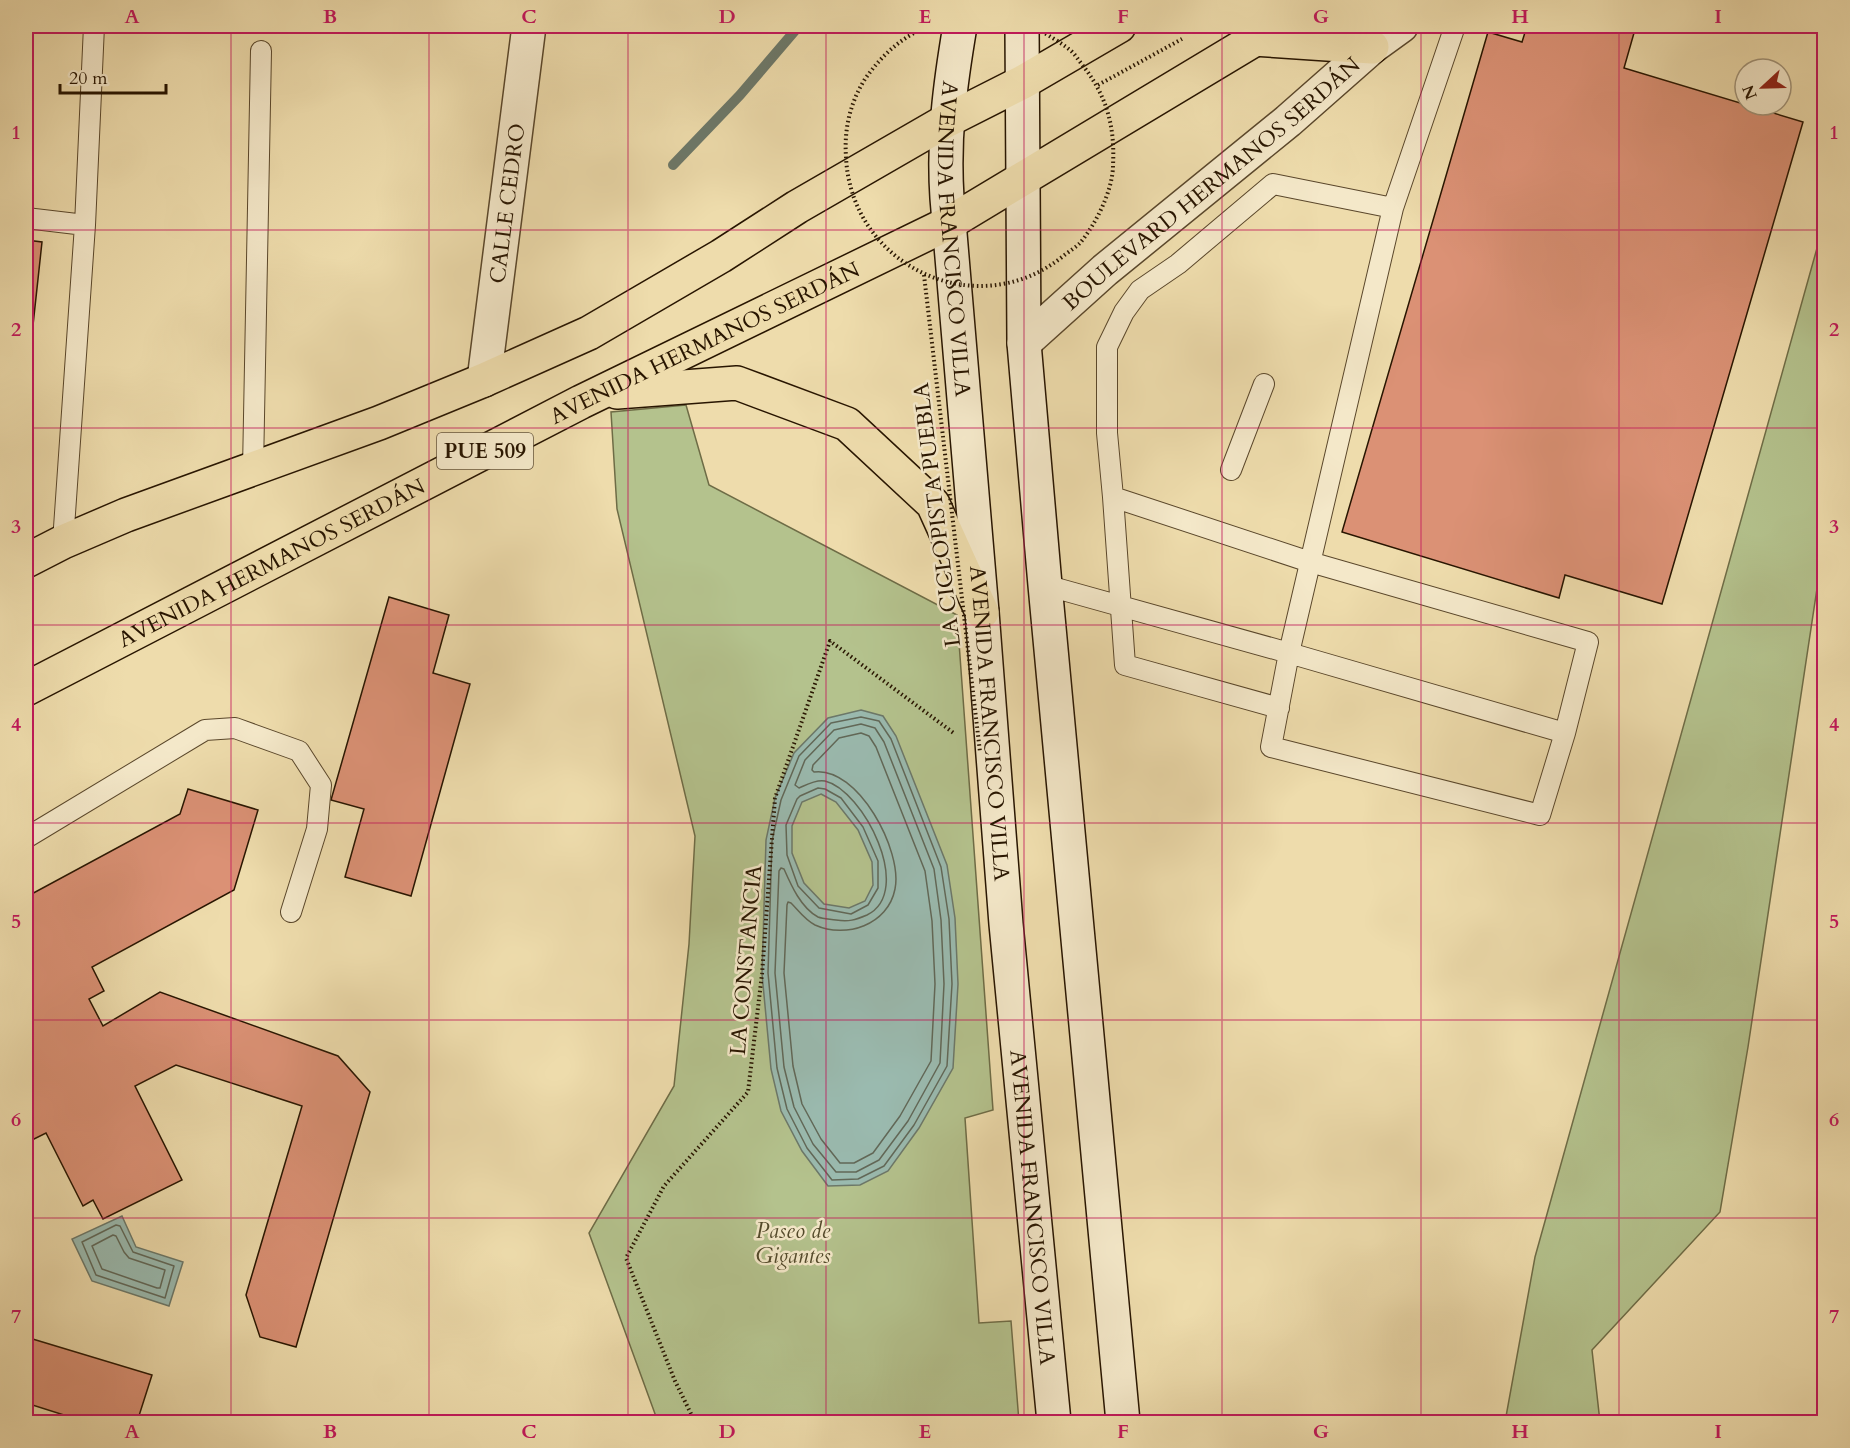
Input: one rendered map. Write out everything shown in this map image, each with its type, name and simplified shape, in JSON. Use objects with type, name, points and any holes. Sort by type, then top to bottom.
[{"type":"main road","name":"CALLE CEDRO","points":[[484,380],[529,26]]},
{"type":"main road","name":"AVENIDA FRANCISCO VILLA","points":[[960,26],[949,89],[945,169],[1006,924],[1054,1422]]},
{"type":"main road","points":[[1022,26],[1024,343],[1123,1422]]},
{"type":"main road","points":[[946,121],[1023,82],[1119,26]]},
{"type":"main road","name":"BOULEVARD HERMANOS SERDÁN","points":[[1024,343],[1105,270],[1288,121],[1372,47],[1401,26]]},
{"type":"main road","points":[[1265,32],[1372,47]]},
{"type":"main road","name":"AVENIDA HERMANOS SERDÁN","points":[[26,688],[581,402],[949,223],[1265,32]]},
{"type":"main road","name":"PUE 509","points":[[26,561],[126,515],[379,423],[484,380],[589,333],[721,256],[797,207],[946,121]]},
{"type":"main road","points":[[581,402],[623,391],[737,383],[847,424],[933,504],[982,612]]},
{"type":"lane","points":[[63,542],[85,225],[94,26]]},
{"type":"lane","points":[[1113,497],[1310,562],[1588,642],[1565,733],[1540,815],[1272,747],[1289,652],[1310,562],[1393,208],[1455,26]]},
{"type":"lane","points":[[253,469],[261,51]]},
{"type":"lane","points":[[1279,708],[1125,665],[1107,433],[1107,347],[1124,312],[1140,290],[1178,264],[1273,184],[1393,208]]},
{"type":"lane","points":[[26,218],[85,225]]},
{"type":"lane","points":[[1231,470],[1264,384]]},
{"type":"lane","points":[[1045,585],[1289,652],[1565,733]]},
{"type":"lane","points":[[26,838],[205,730],[235,728],[299,751],[321,785],[317,829],[291,912]]},
{"type":"path","points":[[930,26],[912,32],[879,59],[856,94],[845,135],[847,178],[862,218],[888,251],[924,275],[965,286],[1007,284],[1046,269],[1079,243],[1103,208],[1114,167],[1112,124],[1098,84],[1071,51],[1030,26]]},
{"type":"path","points":[[1098,84],[1187,36]]},
{"type":"path","name":"LA CICLOPISTA PUEBLA","points":[[924,275],[980,752],[971,745]]},
{"type":"path","name":"LA CONSTANCIA","points":[[695,1422],[675,1380],[626,1258],[664,1186],[748,1092],[762,974],[775,798],[830,641],[961,738]]},
{"type":"green space","points":[[1819,241],[1824,243],[1824,542],[1748,1047],[1720,1212],[1592,1350],[1600,1422],[1505,1422],[1535,1257]]},
{"type":"green space","name":"Paseo de Gigantes","points":[[686,405],[709,485],[957,615],[993,1110],[965,1118],[979,1323],[1011,1321],[1019,1422],[658,1422],[589,1233],[674,1086],[689,944],[695,836],[617,509],[611,412]]},
{"type":"water","points":[[861,710],[883,716],[896,736],[947,865],[955,918],[958,984],[953,1068],[919,1128],[888,1171],[860,1185],[828,1186],[802,1151],[781,1111],[771,1069],[762,974],[766,840],[775,798],[794,753],[828,718]],"holes":[[[821,794],[836,802],[858,830],[872,862],[873,885],[865,901],[849,908],[824,904],[804,883],[792,853],[792,826],[802,802]]]},
{"type":"water","points":[[122,1216],[136,1247],[183,1262],[169,1306],[92,1281],[72,1239]]},
{"type":"building","points":[[1527,26],[1636,26],[1624,68],[1733,101],[1733,117],[1786,117],[1803,122],[1662,604],[1565,575],[1559,598],[1342,532],[1488,32],[1522,42]]},
{"type":"building","points":[[26,240],[42,242],[26,390]]},
{"type":"building","points":[[389,597],[449,615],[433,673],[470,684],[411,896],[345,877],[364,809],[331,800]]},
{"type":"building","points":[[188,789],[258,810],[234,890],[92,967],[104,991],[89,999],[103,1026],[160,992],[338,1056],[370,1092],[296,1347],[260,1337],[246,1295],[302,1106],[176,1065],[135,1086],[182,1180],[103,1219],[93,1200],[83,1206],[46,1133],[26,1143],[26,897],[180,814]]},
{"type":"building","points":[[26,1337],[152,1375],[137,1422],[86,1422],[26,1403]]},
{"type":"waterway","points":[[673,165],[740,95],[799,26]]}]
